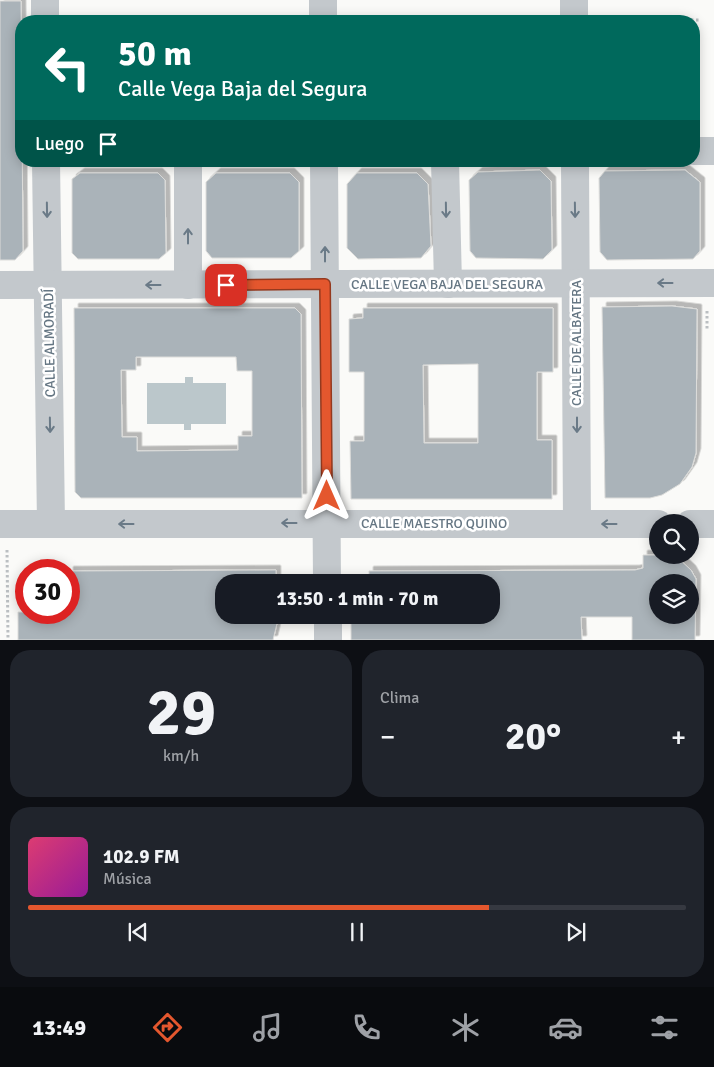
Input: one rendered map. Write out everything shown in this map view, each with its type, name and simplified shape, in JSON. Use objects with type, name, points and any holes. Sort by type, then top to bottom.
[{"type":"street","points":[[45,0],[45,15]]},
{"type":"street","points":[[323,0],[323,15]]},
{"type":"street","points":[[574,0],[583,15]]},
{"type":"street","points":[[700,151],[714,151]]},
{"type":"street","name":"CALLE ALMORADÍ","points":[[46,167],[52,524]]},
{"type":"street","points":[[188,167],[188,285]]},
{"type":"street","points":[[324,167],[327,574]]},
{"type":"street","points":[[445,167],[448,284]]},
{"type":"street","name":"CALLE DE ALBATERA","points":[[575,167],[577,524]]},
{"type":"street","name":"CALLE VEGA BAJA DEL SEGURA","points":[[0,285],[714,283]]},
{"type":"street","name":"CALLE MAESTRO QUINO","points":[[3,535],[52,524],[649,524]]},
{"type":"street","points":[[699,524],[714,524]]},
{"type":"street","points":[[328,624],[328,640]]},
{"type":"path","points":[[3,535],[8,640]]},
{"type":"shaded area","points":[[185,377],[193,377],[193,383],[226,383],[226,424],[191,424],[191,430],[184,430],[184,424],[147,424],[147,383],[185,383]]},
{"type":"building","points":[[0,1],[21,1],[21,15],[15,15],[15,167],[22,167],[23,251],[15,260],[0,260]]},
{"type":"building","points":[[540,170],[551,181],[552,250],[543,259],[476,258],[470,251],[469,180],[478,172]]},
{"type":"building","points":[[685,170],[700,182],[700,251],[693,259],[607,260],[600,252],[599,178],[605,171]]},
{"type":"building","points":[[80,173],[158,173],[165,180],[166,253],[159,259],[78,259],[72,253],[72,179]]},
{"type":"building","points":[[216,173],[290,173],[299,182],[299,251],[291,258],[212,258],[206,251],[206,182]]},
{"type":"building","points":[[357,173],[417,173],[428,184],[431,246],[421,258],[358,259],[347,248],[347,184]]},
{"type":"building","points":[[672,306],[697,309],[696,453],[692,467],[680,484],[662,495],[650,498],[605,498],[602,307]]},
{"type":"building","points":[[74,308],[295,308],[301,314],[302,498],[81,498],[75,492]],"holes":[[[136,357],[236,357],[237,371],[252,371],[252,436],[238,436],[238,450],[137,451],[137,437],[122,437],[121,370],[136,370]]]},
{"type":"building","points":[[363,308],[553,308],[553,372],[537,372],[537,440],[552,440],[552,499],[351,499],[350,441],[364,441],[364,372],[349,372],[349,319],[363,318]],"holes":[[[478,364],[478,443],[424,443],[423,365]]]},
{"type":"building","points":[[643,555],[649,555],[649,564],[684,564],[691,570],[693,574],[649,574],[649,624],[695,624],[695,640],[632,640],[632,617],[581,617],[582,640],[351,640],[351,624],[500,624],[500,574],[369,574],[369,571],[635,570],[643,568]]},
{"type":"building","points":[[276,570],[276,574],[215,574],[215,624],[277,624],[273,640],[18,640],[18,624],[80,624],[80,571]]},
{"type":"route","points":[[226,285],[325,284],[327,496]]}]
